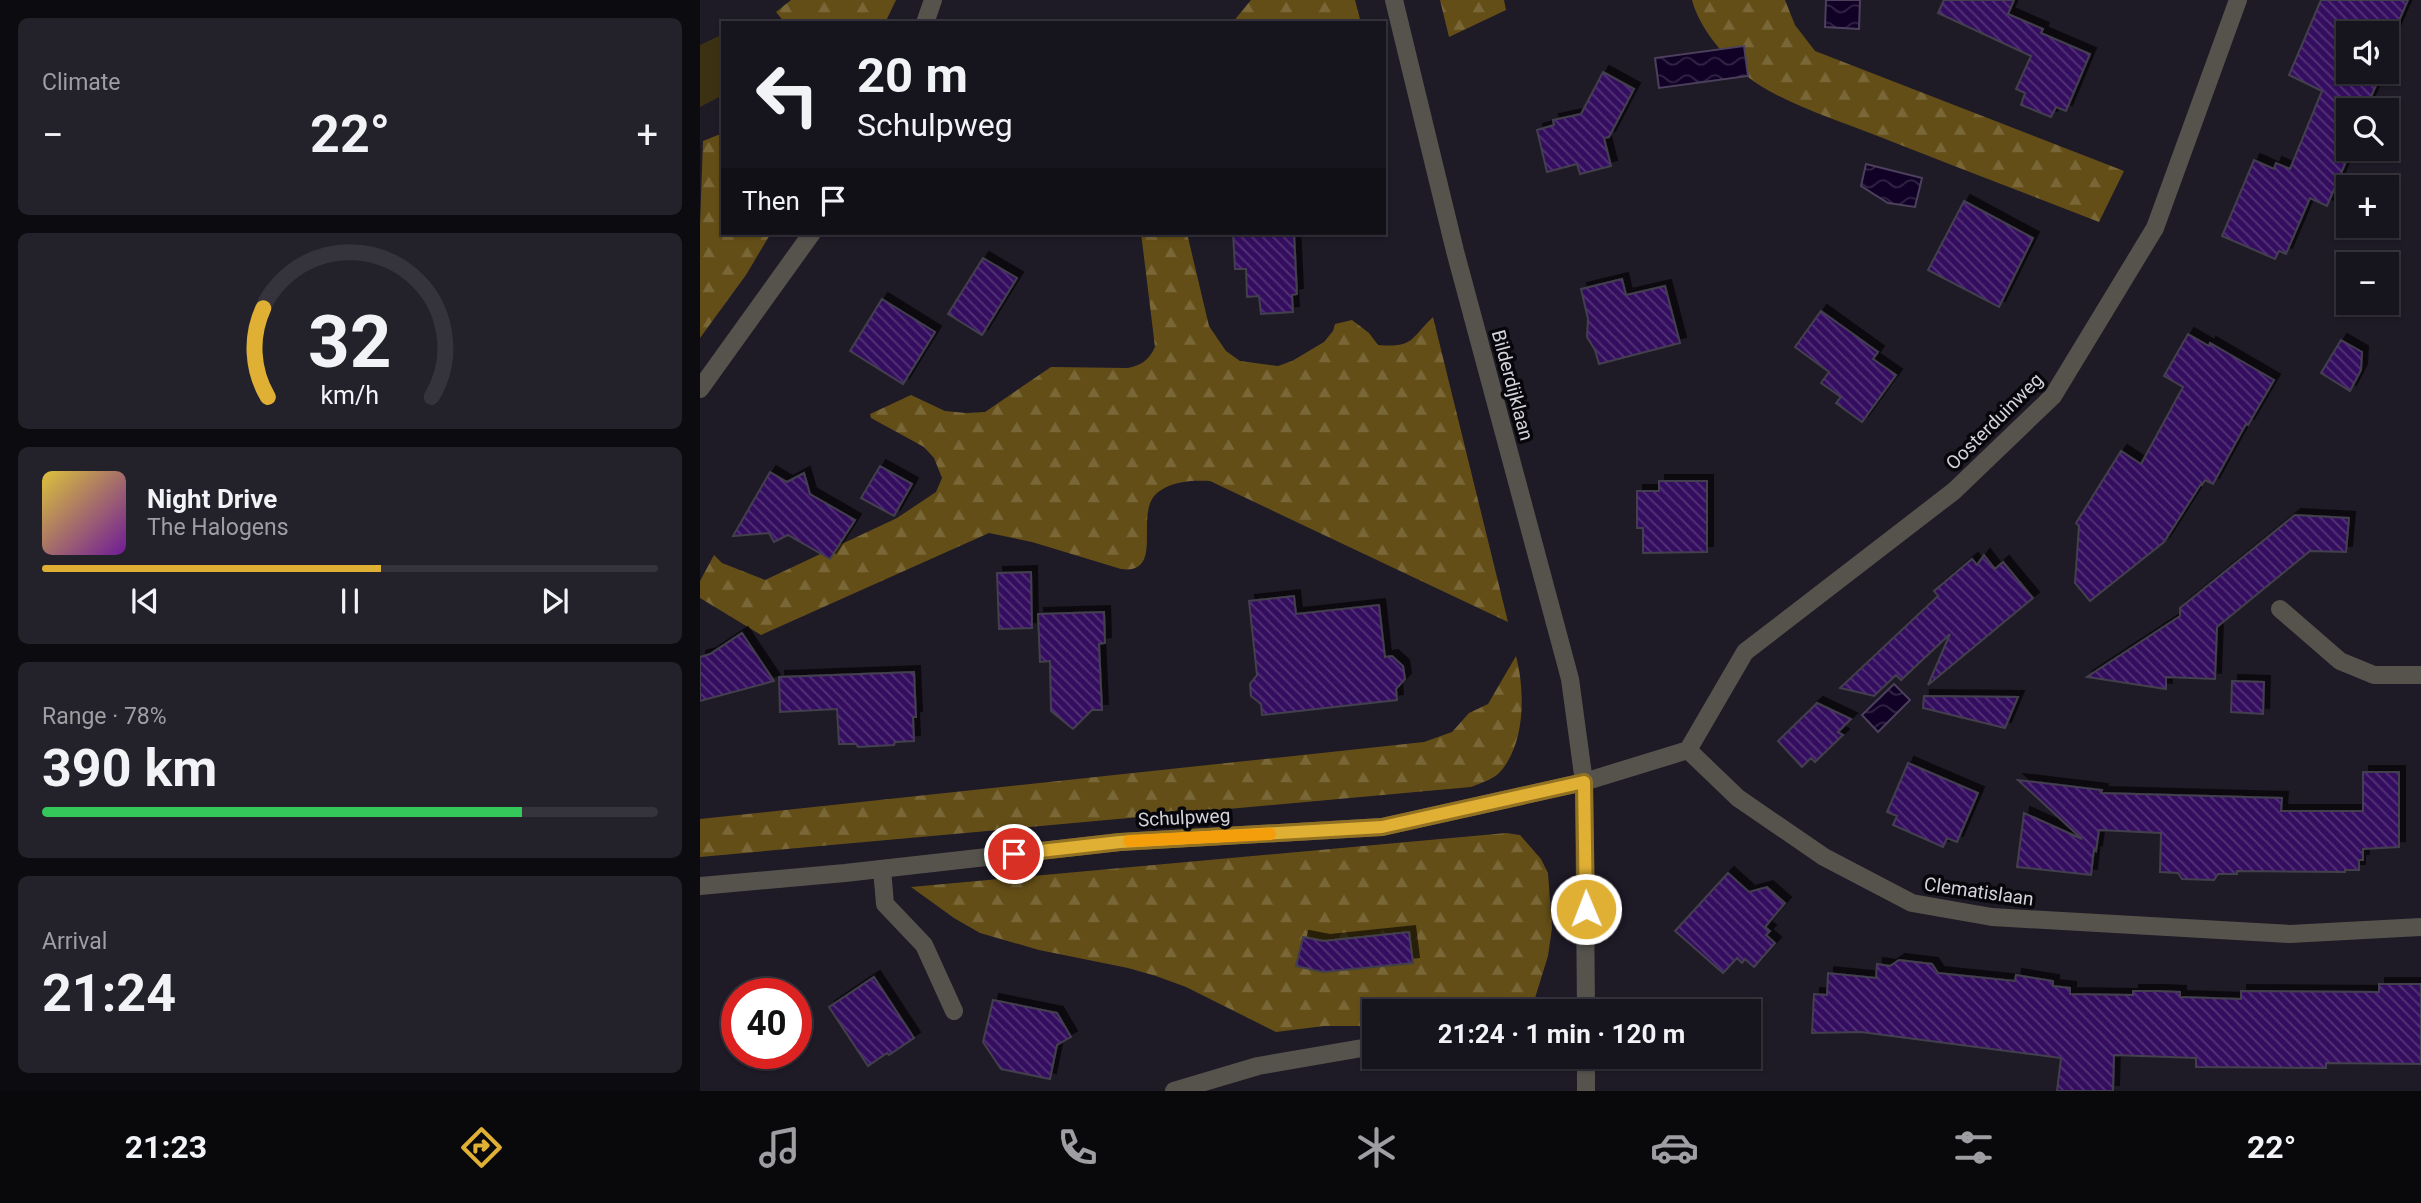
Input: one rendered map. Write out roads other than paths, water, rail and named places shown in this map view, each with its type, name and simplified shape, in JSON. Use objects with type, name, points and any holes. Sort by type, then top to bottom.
[{"type":"street","points":[[926,21],[933,0]]},
{"type":"street","name":"Bilderdijklaan","points":[[1394,0],[1455,251],[1570,679],[1584,782]]},
{"type":"street","name":"Oosterduinweg","points":[[1688,750],[1745,652],[1954,491],[2053,396],[2155,228],[2238,0]]},
{"type":"street","points":[[700,389],[811,235]]},
{"type":"street","points":[[2280,609],[2340,661],[2374,676],[2421,675]]},
{"type":"street","points":[[1586,999],[1584,782],[1688,750]]},
{"type":"street","name":"Clematislaan","points":[[1688,750],[1738,798],[1825,857],[1912,903],[1992,917],[2290,934],[2421,927]]},
{"type":"street","name":"Schulpweg","points":[[700,886],[1120,842],[1382,827],[1584,782]]},
{"type":"street","points":[[882,869],[885,904],[923,944],[954,1011]]},
{"type":"street","points":[[1174,1091],[1258,1066],[1362,1048]]},
{"type":"street","points":[[1586,1069],[1586,1091]]},
{"type":"water","points":[[1826,0],[1860,0],[1859,29],[1825,27]]},
{"type":"water","points":[[1744,46],[1748,76],[1659,88],[1655,58]]},
{"type":"water","points":[[1866,164],[1922,178],[1915,207],[1888,203],[1861,186]]},
{"type":"water","points":[[1894,684],[1910,700],[1878,732],[1862,715]]}]
